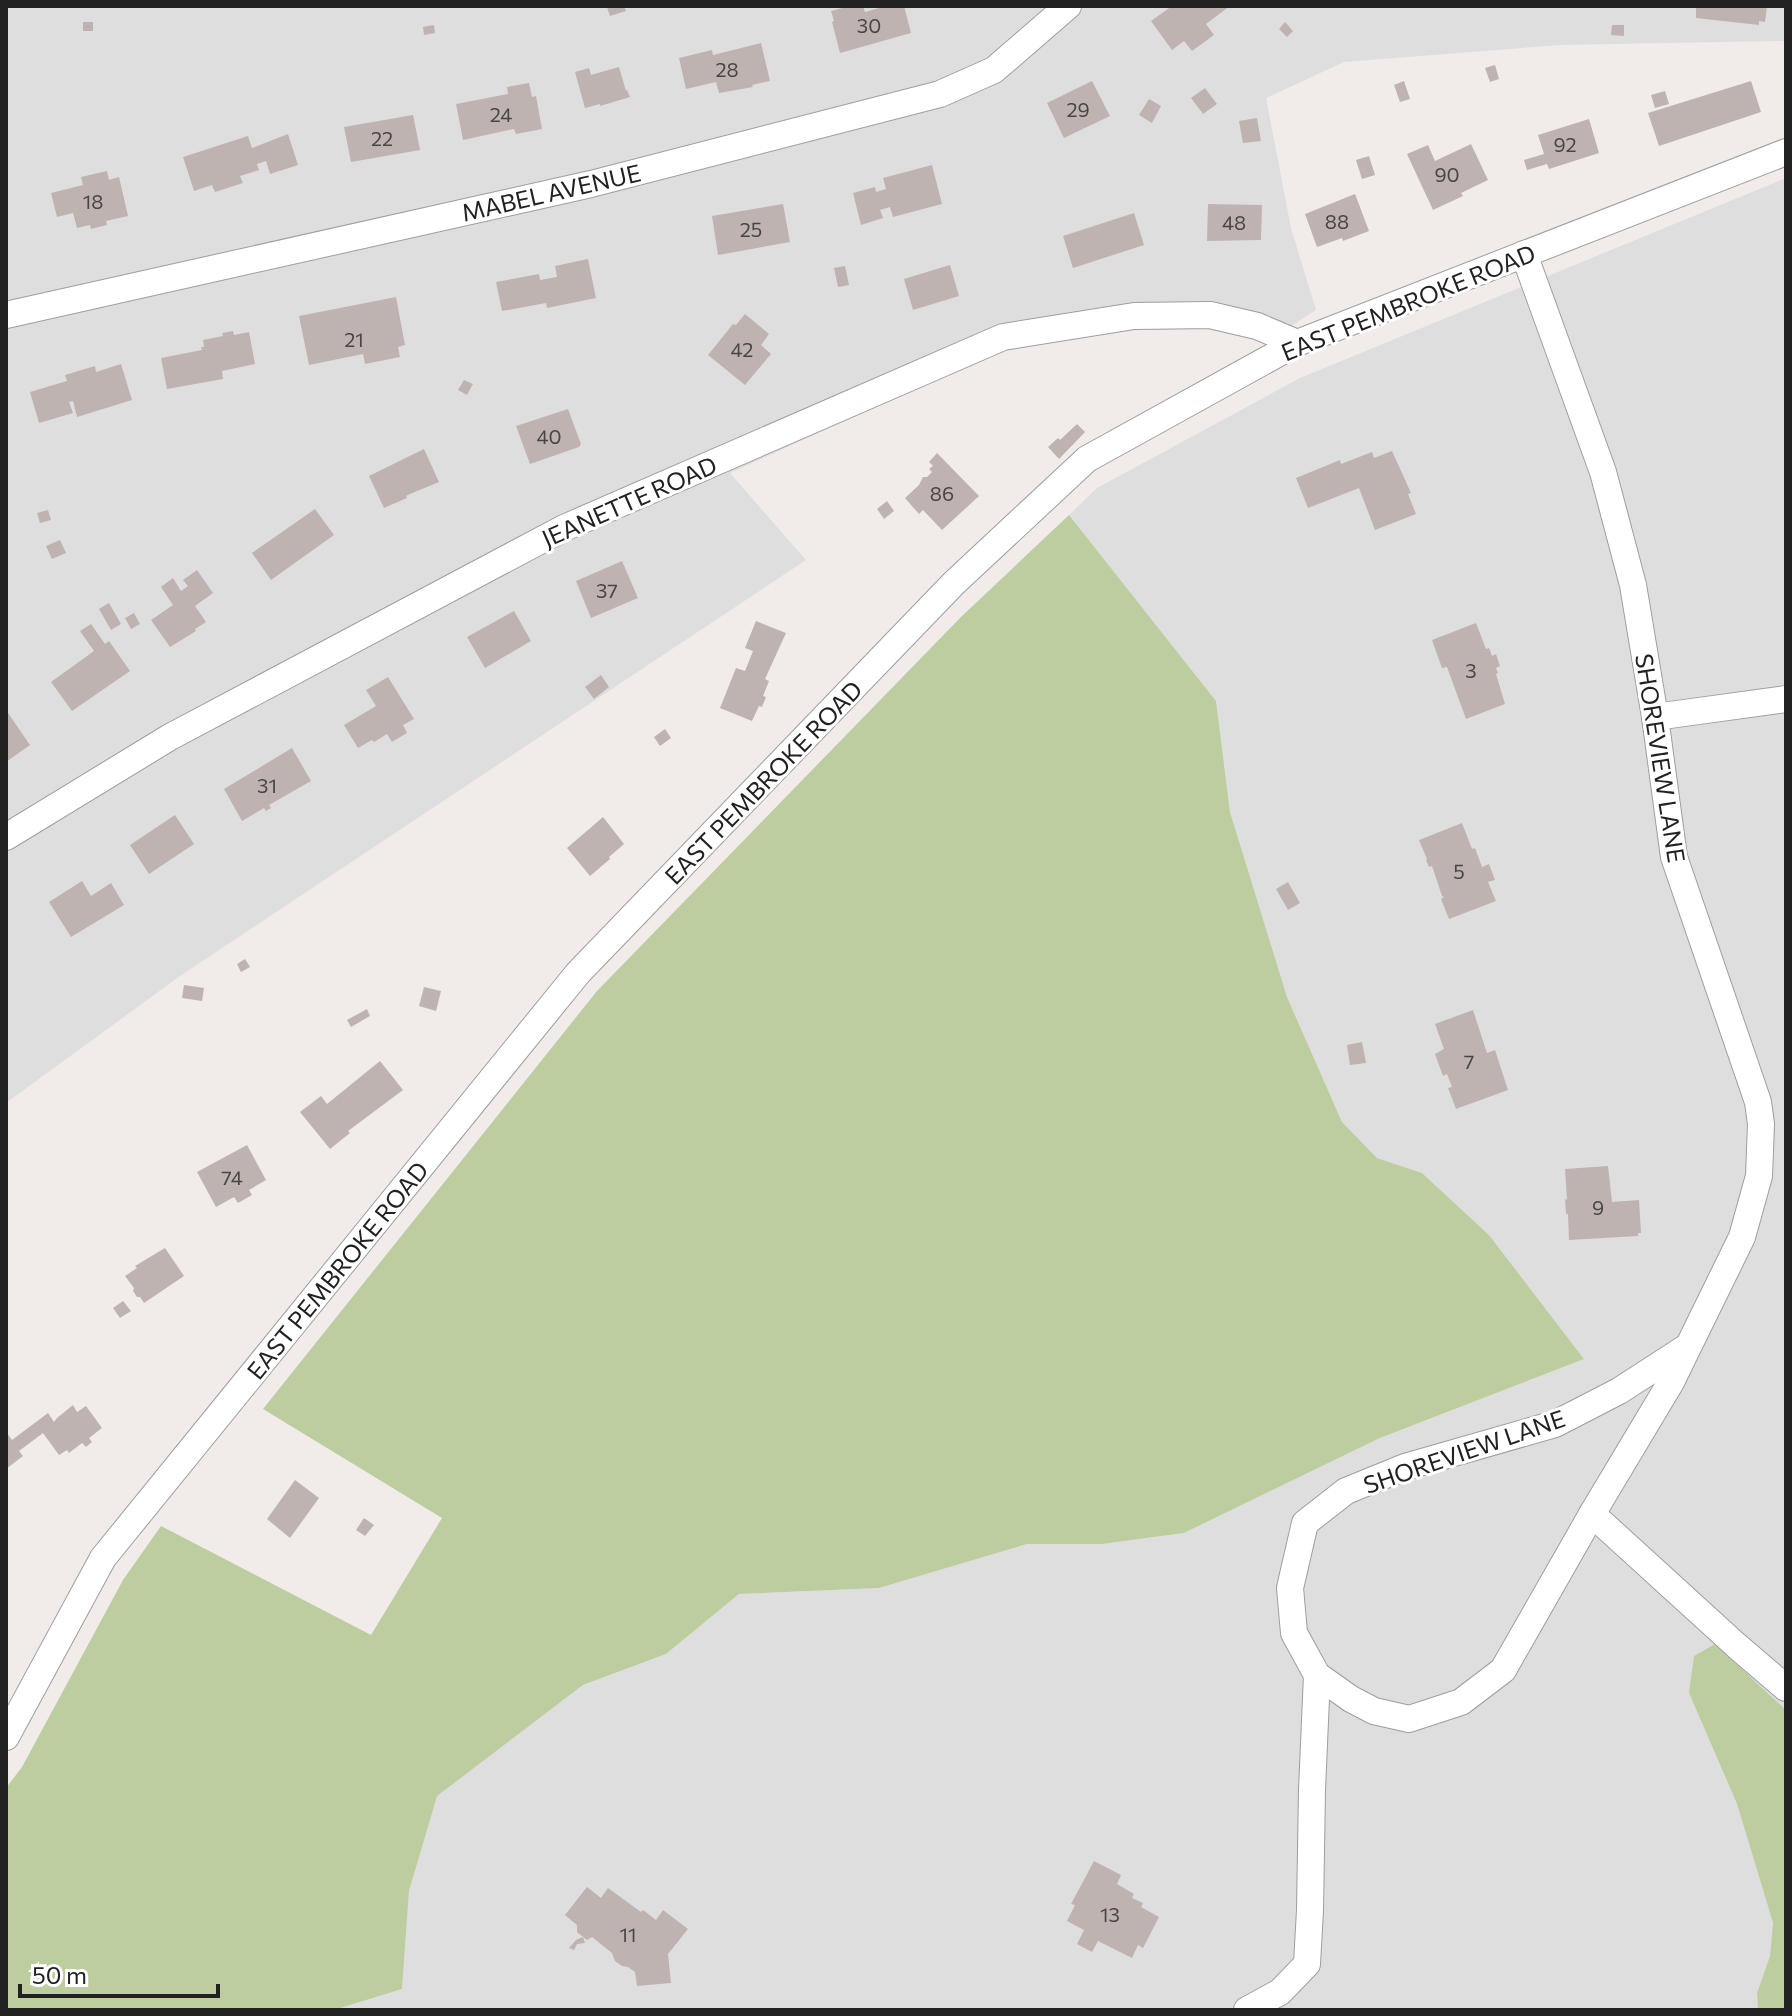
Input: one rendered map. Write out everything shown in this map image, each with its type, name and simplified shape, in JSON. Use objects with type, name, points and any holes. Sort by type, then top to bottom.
[{"type":"street","name":"MABEL AVENUE","points":[[6,315],[591,184],[940,94],[994,70],[1068,6]]},
{"type":"street","name":"EAST PEMBROKE ROAD","points":[[6,1737],[103,1558],[578,973],[954,583],[1087,459],[1297,343],[1786,152]]},
{"type":"street","name":"SHOREVIEW LANE","points":[[1524,254],[1603,472],[1633,585],[1674,857],[1758,1102],[1761,1124],[1759,1176],[1742,1237],[1671,1382],[1503,1670],[1461,1702],[1409,1719],[1374,1711],[1317,1675],[1294,1633],[1290,1588],[1305,1523],[1346,1491],[1405,1467],[1555,1424],[1619,1391],[1687,1347]]},
{"type":"street","name":"JEANETTE ROAD","points":[[6,837],[170,737],[564,528],[1003,337],[1134,316],[1210,315],[1257,326],[1297,343]]},
{"type":"street","points":[[1655,717],[1786,699]]},
{"type":"street","points":[[1592,1514],[1786,1688]]},
{"type":"street","points":[[1247,2010],[1280,1992],[1307,1964],[1317,1675]]},
{"type":"shaded area","points":[[6,6],[1786,6],[1786,41],[1560,45],[1344,62],[1266,98],[1291,228],[1316,310],[1266,342],[1207,329],[1128,330],[1003,350],[730,473],[806,560],[180,976],[6,1103]]},
{"type":"shaded area","points":[[1786,178],[1786,1710],[1715,1644],[1689,1693],[1737,1804],[1773,1923],[1770,1956],[1757,1993],[1758,2010],[334,2010],[402,1989],[409,1891],[436,1796],[583,1685],[666,1654],[739,1594],[879,1588],[1027,1544],[1102,1544],[1184,1533],[1380,1438],[1584,1359],[1489,1235],[1422,1173],[1377,1158],[1342,1122],[1287,997],[1230,812],[1216,701],[1069,515],[1097,488],[1300,378]]},
{"type":"green space","points":[[1069,515],[1216,701],[1230,812],[1287,997],[1342,1122],[1377,1158],[1422,1173],[1489,1235],[1584,1359],[1380,1438],[1184,1533],[1102,1544],[1027,1544],[879,1588],[739,1594],[666,1654],[583,1685],[437,1796],[409,1891],[402,1989],[334,2010],[6,2010],[6,1788],[22,1767],[123,1580],[161,1526],[371,1635],[442,1518],[263,1409],[597,991],[961,617]]},
{"type":"green space","points":[[1715,1644],[1786,1710],[1786,2010],[1758,2010],[1757,1993],[1770,1956],[1773,1923],[1737,1804],[1689,1693],[1694,1656]]},
{"type":"building","points":[[624,6],[626,11],[610,16],[607,7]]},
{"type":"building","points":[[863,6],[865,12],[886,6],[904,6],[911,33],[840,53],[831,11]]},
{"type":"building","points":[[1172,6],[1230,6],[1206,24],[1214,35],[1192,51],[1184,41],[1172,50],[1151,21]]},
{"type":"building","points":[[1696,6],[1767,6],[1765,22],[1759,21],[1759,25],[1696,18]]},
{"type":"building","points":[[83,22],[93,22],[93,31],[83,31]]},
{"type":"building","points":[[1285,22],[1293,31],[1287,37],[1279,29]]},
{"type":"building","points":[[434,25],[435,33],[424,35],[423,27]]},
{"type":"building","points":[[1612,25],[1624,25],[1624,36],[1611,35]]},
{"type":"building","points":[[761,43],[770,81],[719,93],[716,82],[686,89],[679,58],[712,50],[713,55]]},
{"type":"building","points":[[1495,65],[1499,79],[1490,82],[1485,68]]},
{"type":"building","points":[[619,67],[630,97],[585,108],[575,72],[589,68],[591,75]]},
{"type":"building","points":[[1092,81],[1110,116],[1064,138],[1047,103]]},
{"type":"building","points":[[1404,81],[1410,99],[1400,102],[1394,85]]},
{"type":"building","points":[[1751,81],[1761,112],[1659,146],[1648,113]]},
{"type":"building","points":[[529,83],[532,97],[536,96],[542,129],[516,134],[514,129],[463,140],[456,104],[508,94],[507,87]]},
{"type":"building","points":[[1205,88],[1217,104],[1203,114],[1191,98]]},
{"type":"building","points":[[1665,91],[1669,104],[1655,108],[1651,95]]},
{"type":"building","points":[[1149,99],[1161,106],[1152,123],[1139,115]]},
{"type":"building","points":[[413,115],[420,150],[351,162],[344,127]]},
{"type":"building","points":[[1257,118],[1261,141],[1243,143],[1239,121]]},
{"type":"building","points":[[1589,119],[1599,153],[1549,169],[1547,164],[1527,170],[1524,160],[1544,154],[1538,135]]},
{"type":"building","points":[[288,134],[298,165],[270,174],[266,161],[257,164],[259,170],[240,176],[243,183],[215,192],[212,185],[194,191],[183,157],[248,136],[252,148]]},
{"type":"building","points":[[1471,144],[1488,180],[1433,210],[1407,154],[1428,145],[1435,161]]},
{"type":"building","points":[[1369,156],[1375,175],[1362,179],[1356,160]]},
{"type":"building","points":[[932,165],[942,204],[893,217],[890,207],[880,210],[883,218],[861,225],[853,193],[875,187],[876,192],[886,189],[883,178]]},
{"type":"building","points":[[107,171],[109,180],[119,177],[128,216],[106,221],[107,225],[91,229],[90,225],[77,228],[73,213],[57,217],[51,193],[83,185],[81,177]]},
{"type":"building","points":[[1355,194],[1369,231],[1317,247],[1305,214]]},
{"type":"building","points":[[783,204],[790,242],[718,255],[712,216]]},
{"type":"building","points":[[1208,204],[1262,205],[1261,240],[1207,241]]},
{"type":"building","points":[[1134,213],[1144,245],[1073,268],[1063,236]]},
{"type":"building","points":[[588,259],[596,298],[547,308],[546,303],[502,311],[496,282],[539,274],[540,280],[557,277],[555,266]]},
{"type":"building","points":[[950,265],[959,296],[913,310],[904,279]]},
{"type":"building","points":[[845,266],[849,285],[838,287],[834,268]]},
{"type":"building","points":[[396,297],[405,345],[398,347],[400,357],[365,364],[363,354],[309,365],[299,316]]},
{"type":"building","points":[[745,314],[769,334],[761,345],[771,354],[745,385],[708,355]]},
{"type":"building","points":[[233,331],[234,335],[249,332],[255,364],[222,371],[223,379],[167,389],[161,358],[202,350],[203,340]]},
{"type":"building","points":[[121,364],[132,400],[77,417],[73,401],[69,402],[73,413],[39,423],[30,392],[67,381],[65,375],[95,366],[96,372]]},
{"type":"building","points":[[464,380],[473,384],[467,395],[458,390]]},
{"type":"building","points":[[568,409],[581,444],[579,447],[530,464],[516,426]]},
{"type":"building","points":[[1077,424],[1085,432],[1059,459],[1048,447]]},
{"type":"building","points":[[424,449],[439,482],[384,508],[369,476]]},
{"type":"building","points":[[1392,451],[1411,493],[1408,494],[1416,514],[1375,530],[1359,488],[1308,508],[1296,478],[1340,460],[1341,464],[1372,452],[1374,458]]},
{"type":"building","points":[[937,453],[979,496],[942,530],[923,510],[919,514],[905,498],[923,477],[932,472],[929,469],[933,466],[929,462]]},
{"type":"building","points":[[887,501],[894,511],[884,519],[877,509]]},
{"type":"building","points":[[315,509],[334,535],[271,580],[252,553]]},
{"type":"building","points":[[48,510],[51,520],[40,523],[37,513]]},
{"type":"building","points":[[60,540],[66,553],[52,559],[46,546]]},
{"type":"building","points":[[622,561],[638,598],[591,618],[576,581]]},
{"type":"building","points":[[197,570],[213,593],[195,606],[206,622],[170,647],[151,620],[173,605],[161,587],[173,578],[181,591],[188,586],[183,580]]},
{"type":"building","points":[[109,603],[121,624],[111,630],[99,609]]},
{"type":"building","points":[[514,611],[531,641],[485,668],[467,637]]},
{"type":"building","points":[[134,613],[140,624],[131,629],[125,618]]},
{"type":"building","points":[[756,621],[786,633],[765,679],[769,681],[763,696],[766,697],[752,721],[720,708],[736,668],[745,671],[753,651],[745,648]]},
{"type":"building","points":[[1476,623],[1486,649],[1489,648],[1492,656],[1496,654],[1500,666],[1496,668],[1496,674],[1505,704],[1466,719],[1447,667],[1442,668],[1432,640]]},
{"type":"building","points":[[91,624],[105,644],[109,641],[130,671],[72,711],[51,682],[94,651],[80,631]]},
{"type":"building","points":[[601,675],[609,687],[594,699],[585,687]]},
{"type":"building","points":[[388,677],[414,719],[403,725],[407,733],[392,742],[387,734],[358,748],[344,725],[376,706],[366,690]]},
{"type":"building","points":[[6,710],[30,745],[6,762]]},
{"type":"building","points":[[665,729],[671,738],[660,746],[654,737]]},
{"type":"building","points":[[292,748],[311,781],[269,805],[271,808],[266,811],[264,808],[242,821],[224,789]]},
{"type":"building","points":[[175,815],[194,844],[149,874],[130,845]]},
{"type":"building","points":[[603,817],[624,844],[590,876],[567,848]]},
{"type":"building","points":[[1462,823],[1482,867],[1489,864],[1495,880],[1488,882],[1496,901],[1449,919],[1441,899],[1444,897],[1419,840]]},
{"type":"building","points":[[82,881],[91,896],[111,883],[124,905],[71,937],[49,902]]},
{"type":"building","points":[[1288,882],[1300,903],[1288,910],[1276,889]]},
{"type":"building","points":[[245,959],[250,967],[241,972],[237,964]]},
{"type":"building","points":[[184,985],[204,988],[202,1001],[182,998]]},
{"type":"building","points":[[424,987],[441,991],[436,1011],[419,1006]]},
{"type":"building","points":[[367,1009],[370,1016],[351,1027],[347,1020]]},
{"type":"building","points":[[1473,1010],[1487,1053],[1495,1050],[1508,1090],[1456,1109],[1448,1088],[1452,1087],[1447,1074],[1443,1076],[1435,1054],[1444,1049],[1435,1024]]},
{"type":"building","points":[[1362,1042],[1366,1063],[1350,1065],[1347,1045]]},
{"type":"building","points":[[380,1061],[403,1090],[348,1131],[350,1133],[330,1149],[300,1112],[321,1096],[327,1104]]},
{"type":"building","points":[[247,1145],[266,1180],[249,1190],[252,1195],[238,1203],[234,1197],[216,1207],[197,1172]]},
{"type":"building","points":[[1608,1166],[1612,1202],[1639,1200],[1641,1233],[1638,1236],[1569,1240],[1565,1169]]},
{"type":"building","points":[[165,1248],[184,1276],[144,1303],[125,1276],[137,1268],[135,1266]]},
{"type":"building","points":[[123,1301],[131,1311],[120,1318],[113,1308]]},
{"type":"building","points":[[73,1405],[77,1412],[86,1406],[102,1428],[89,1438],[92,1442],[86,1447],[82,1443],[69,1453],[67,1450],[59,1455],[43,1433],[19,1451],[23,1456],[6,1469],[6,1432],[12,1440],[48,1413],[54,1422]]},
{"type":"building","points":[[295,1480],[319,1498],[290,1538],[267,1519]]},
{"type":"building","points":[[364,1518],[374,1525],[365,1536],[356,1530]]},
{"type":"building","points":[[1094,1861],[1121,1875],[1117,1884],[1134,1894],[1132,1898],[1143,1903],[1141,1907],[1159,1917],[1143,1948],[1138,1945],[1132,1958],[1098,1941],[1092,1952],[1077,1944],[1084,1930],[1067,1921],[1075,1905],[1071,1904]]},
{"type":"building","points":[[587,1887],[601,1898],[608,1888],[656,1920],[663,1910],[688,1929],[668,1954],[671,1983],[637,1986],[635,1972],[615,1961],[612,1953],[592,1937],[587,1940],[577,1932],[577,1925],[565,1915]]},
{"type":"building","points":[[583,1937],[585,1943],[577,1944],[574,1950],[569,1948],[576,1940]]}]
